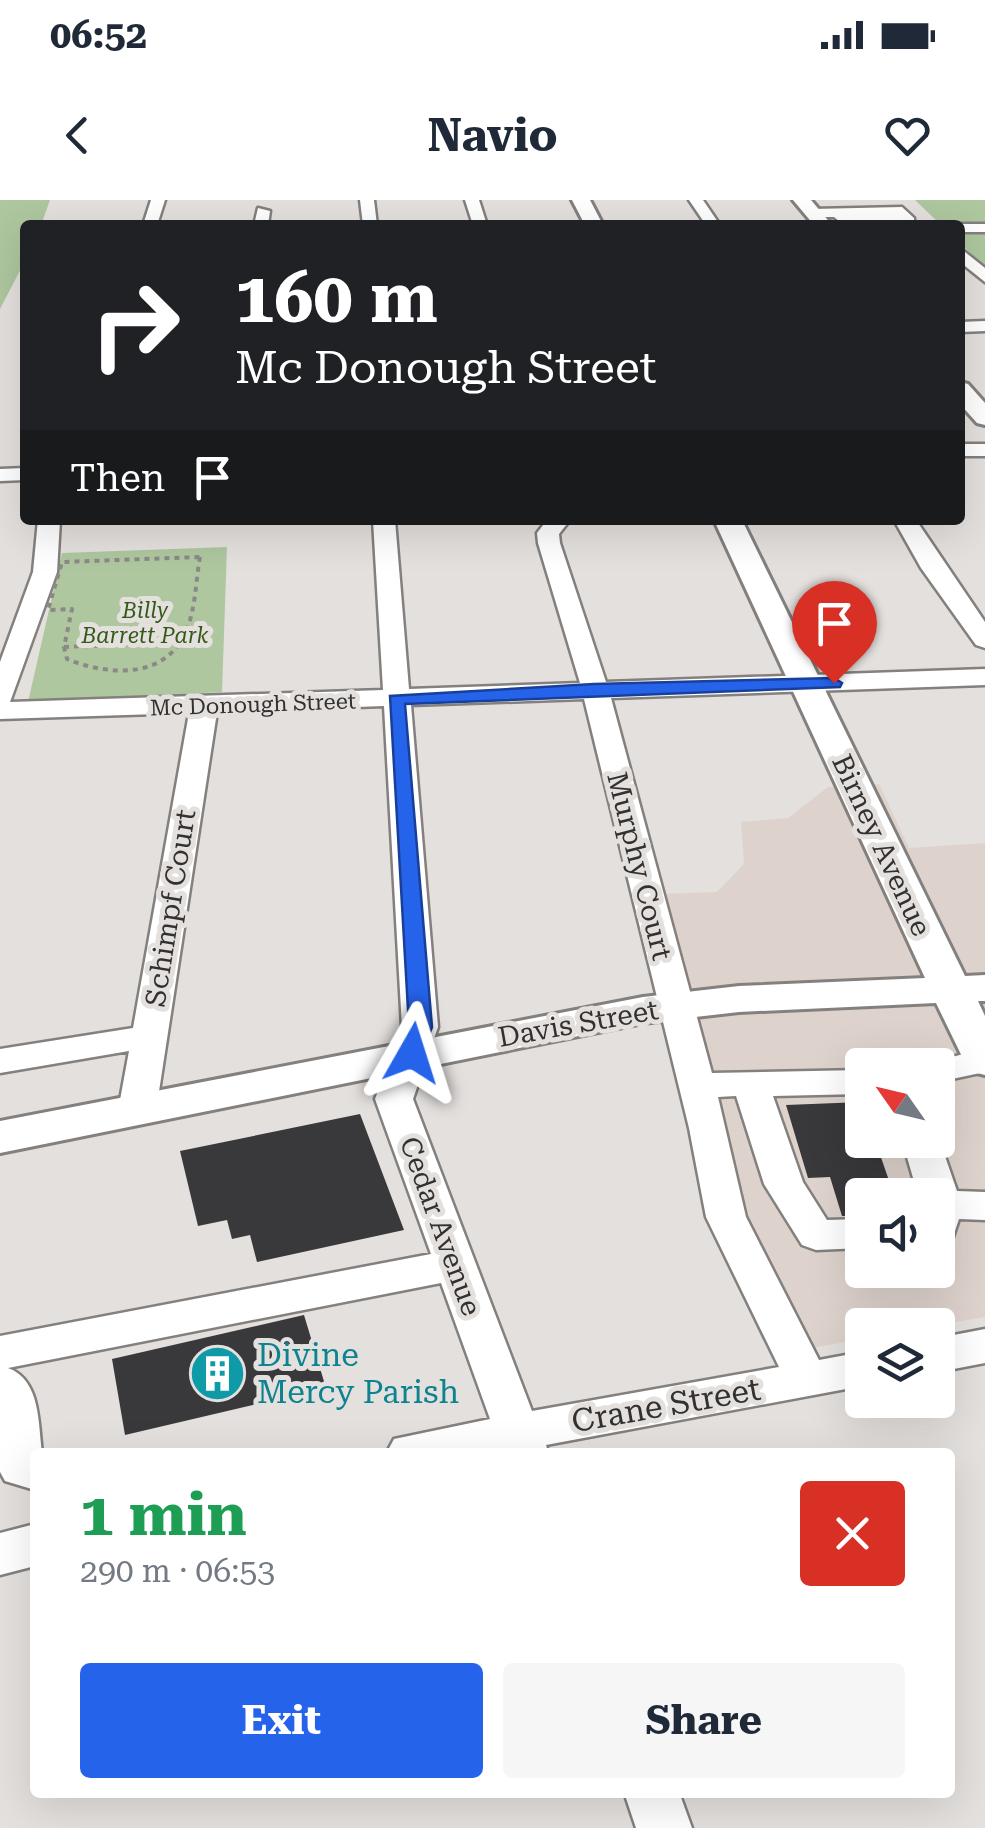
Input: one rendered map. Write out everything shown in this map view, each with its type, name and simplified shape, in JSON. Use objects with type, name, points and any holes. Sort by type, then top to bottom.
[{"type":"main road","points":[[965,394],[985,418]]},
{"type":"main road","name":"Birney Avenue","points":[[730,525],[805,683],[968,989],[985,1060]]},
{"type":"main road","name":"Davis Street","points":[[0,1137],[412,1053],[676,1006],[968,989]]},
{"type":"street","points":[[904,200],[925,220]]},
{"type":"street","points":[[813,213],[838,213]]},
{"type":"street","points":[[965,258],[985,277]]},
{"type":"street","points":[[0,698],[44,572],[49,525]]},
{"type":"street","name":"Cedar Avenue","points":[[384,525],[420,1027],[394,1099],[521,1442]]},
{"type":"street","name":"Murphy Court","points":[[555,525],[548,533],[549,543],[594,689],[726,1216],[807,1379]]},
{"type":"street","points":[[909,525],[985,640]]},
{"type":"street","name":"Mc Donough Street","points":[[0,711],[985,677]]},
{"type":"street","name":"Schimpf Court","points":[[137,1111],[204,706]]},
{"type":"street","points":[[0,1061],[149,1037]]},
{"type":"street","points":[[955,1066],[985,1060]]},
{"type":"street","points":[[696,1085],[845,1083]]},
{"type":"street","points":[[751,1086],[784,1184],[816,1235],[845,1234]]},
{"type":"street","points":[[955,1213],[985,1206]]},
{"type":"street","points":[[19,1470],[3,1383],[456,1265]]},
{"type":"street","points":[[955,1352],[985,1346]]},
{"type":"street","name":"Crane Street","points":[[454,1448],[521,1442],[845,1372]]},
{"type":"street","points":[[0,1554],[30,1546]]},
{"type":"street","points":[[653,1798],[664,1828]]},
{"type":"path","points":[[200,557],[180,642],[156,664],[130,670],[85,668],[67,659],[64,647],[72,609],[48,610],[62,562],[200,557]]},
{"type":"path","points":[[64,647],[180,642]]},
{"type":"shaded area","points":[[879,784],[909,848],[985,843],[985,1317],[955,1322],[955,1308],[845,1308],[845,1342],[812,1348],[749,1220],[690,1024],[659,894],[717,892],[744,864],[741,822],[788,818],[828,787]]},
{"type":"green space","points":[[0,200],[50,200],[43,220],[20,220],[20,271],[0,309]]},
{"type":"green space","points":[[915,200],[985,200],[985,267],[965,248],[965,220],[936,220]]},
{"type":"green space","name":"Billy Barrett Park","points":[[227,547],[222,692],[28,702],[62,553]]},
{"type":"building","points":[[845,1103],[845,1158],[881,1158],[888,1178],[845,1178],[845,1216],[830,1177],[808,1178],[786,1105]]},
{"type":"building","points":[[360,1114],[404,1230],[257,1262],[250,1235],[232,1239],[227,1220],[198,1226],[180,1151]]},
{"type":"building","name":"Divine Mercy Parish","points":[[304,1315],[326,1388],[125,1435],[112,1359]]},
{"type":"place","name":"Divine Mercy Parish","points":[[218,1373]]},
{"type":"route","points":[[412,1053],[420,1027],[396,700],[772,682],[834,683]]}]
